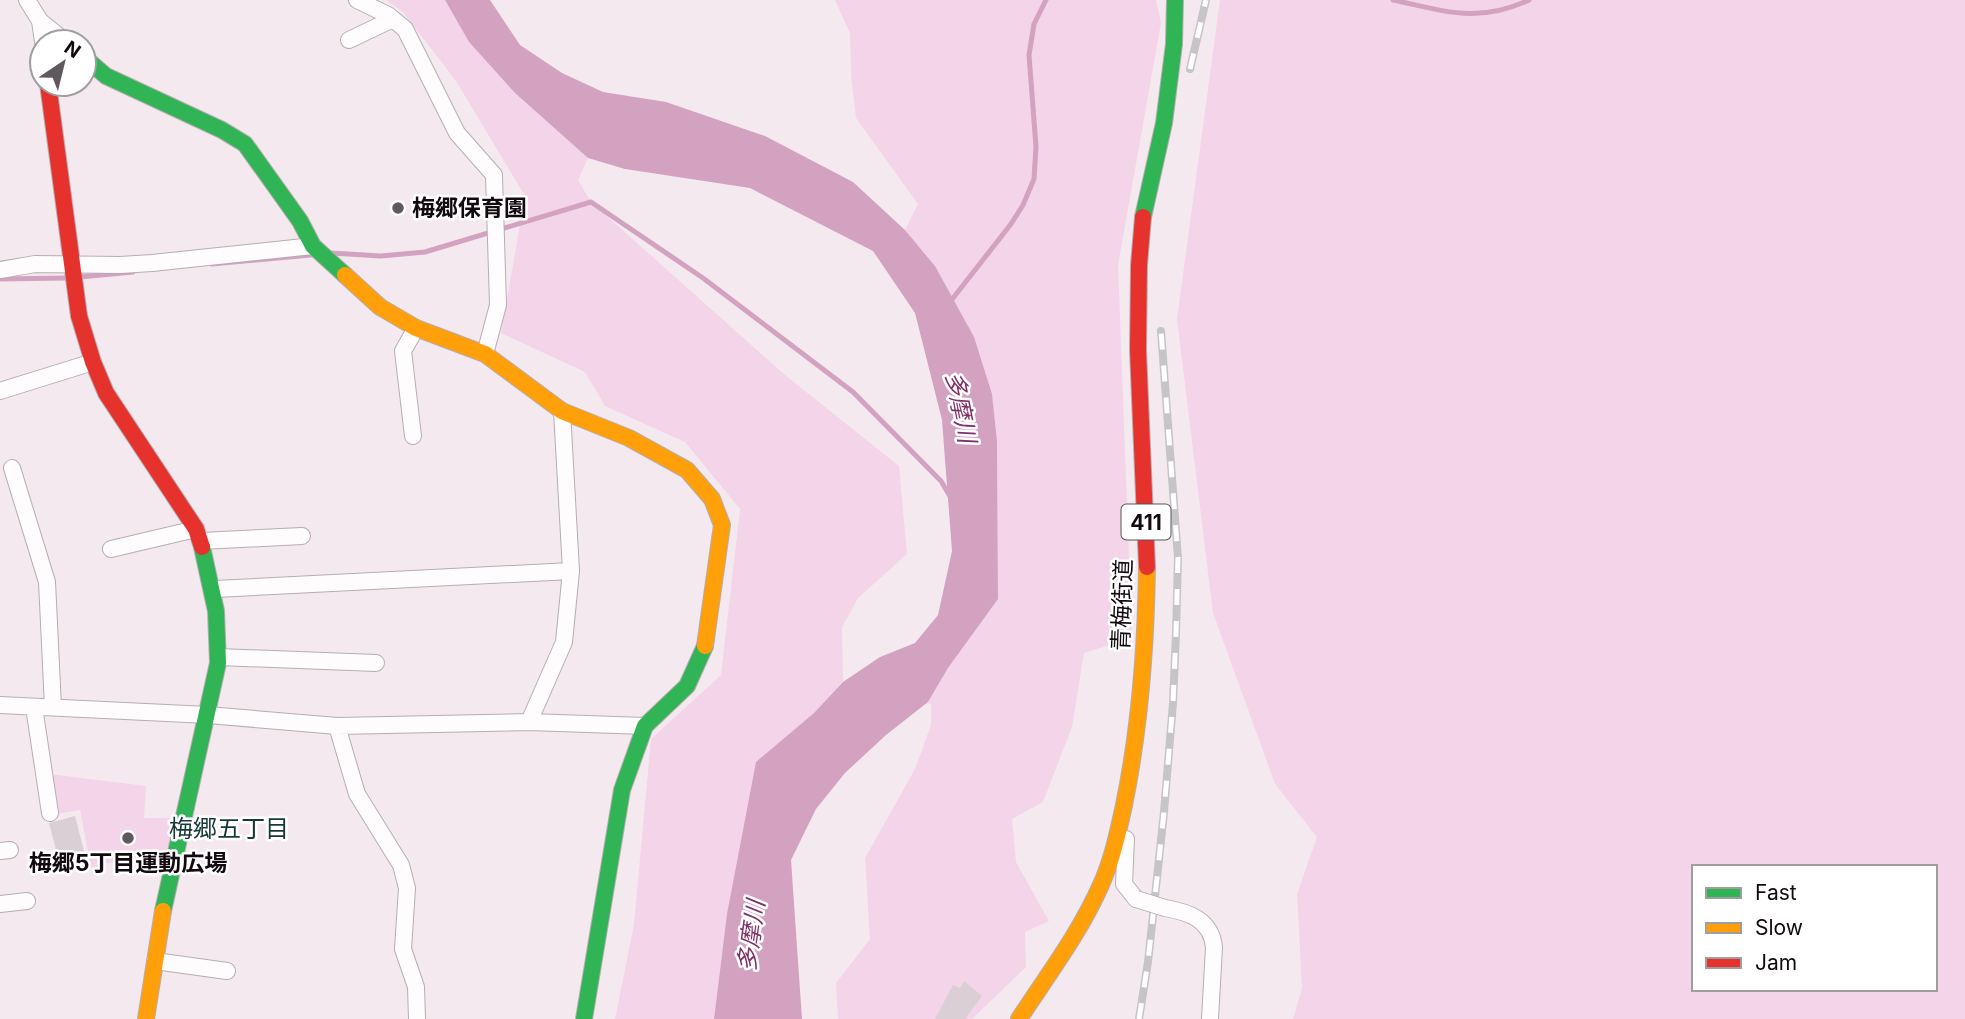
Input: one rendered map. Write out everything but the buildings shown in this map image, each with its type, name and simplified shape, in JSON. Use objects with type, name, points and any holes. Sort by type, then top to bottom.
[{"type":"main road","name":"青梅街道","points":[[1018,1019],[1076,931],[1100,887],[1125,810],[1135,752],[1146,631],[1147,562],[1138,350],[1139,265],[1143,214],[1164,123],[1174,44],[1175,0]]},
{"type":"main road","points":[[98,69],[106,76],[222,130],[245,144],[300,220],[313,246],[380,307],[416,328],[485,354],[562,411],[629,438],[687,470],[712,499],[722,525],[705,648],[687,686],[645,726],[622,790],[584,1019]]},
{"type":"main road","points":[[50,98],[79,316],[93,362],[112,401],[199,535],[215,589],[219,623],[218,657],[208,715],[163,912],[146,1019]]},
{"type":"street","points":[[27,0],[40,21],[49,28]]},
{"type":"street","points":[[357,0],[393,19],[405,29],[457,133],[494,175],[498,305],[485,354]]},
{"type":"street","points":[[349,40],[393,19]]},
{"type":"street","points":[[40,21],[41,28]]},
{"type":"street","points":[[0,270],[35,264],[152,263],[313,246]]},
{"type":"street","points":[[413,436],[403,351],[416,328]]},
{"type":"street","points":[[0,391],[93,362]]},
{"type":"street","points":[[529,722],[564,642],[571,571],[562,411]]},
{"type":"street","points":[[12,468],[47,582],[53,707]]},
{"type":"street","points":[[111,549],[199,535],[302,536]]},
{"type":"street","points":[[215,589],[571,571]]},
{"type":"street","points":[[218,657],[376,663]]},
{"type":"street","points":[[0,705],[208,715],[337,726],[529,722],[645,726]]},
{"type":"street","points":[[34,707],[50,813]]},
{"type":"street","points":[[337,726],[357,793],[406,876],[403,949],[416,987],[417,1019]]},
{"type":"street","points":[[1125,810],[1124,884],[1136,899],[1195,916],[1212,936],[1214,947],[1210,1019]]},
{"type":"street","points":[[0,904],[27,901]]},
{"type":"street","points":[[155,961],[227,971]]},
{"type":"shaded area","points":[[386,0],[445,0],[469,42],[515,93],[588,158],[578,180],[591,202],[785,375],[899,466],[907,554],[858,598],[842,627],[843,682],[814,713],[727,914],[714,1019],[615,1019],[634,924],[651,739],[721,675],[740,509],[685,442],[605,406],[585,372],[501,333],[525,196],[456,81],[403,12]]},
{"type":"shaded area","points":[[835,0],[1156,0],[1161,23],[1118,265],[1132,638],[1084,653],[1072,727],[1043,802],[1012,819],[1016,862],[1049,921],[1025,932],[1026,967],[972,1019],[838,1019],[836,983],[870,939],[865,858],[915,769],[931,725],[931,705],[928,702],[948,668],[998,599],[997,441],[992,394],[935,266],[905,230],[918,204],[856,118],[850,33]]},
{"type":"shaded area","points":[[1220,0],[1965,0],[1965,1019],[1293,1019],[1302,988],[1297,894],[1317,837],[1275,784],[1213,613],[1177,319]]},
{"type":"shaded area","name":"梅郷5丁目運動広場","points":[[49,774],[146,786],[144,818],[174,818],[166,859],[107,863],[92,872],[80,810],[56,814]]},
{"type":"water","name":"多摩川","points":[[445,0],[490,0],[520,45],[562,73],[603,92],[666,102],[765,136],[853,182],[905,230],[935,266],[974,337],[992,394],[997,441],[998,599],[948,668],[928,702],[886,735],[845,773],[816,809],[791,860],[802,1019],[714,1019],[727,914],[756,762],[814,713],[843,682],[880,657],[915,643],[938,615],[952,551],[942,420],[915,313],[873,251],[750,188],[625,169],[588,158],[515,93],[469,42]]},
{"type":"waterway","points":[[950,302],[1011,224],[1034,179],[1036,147],[1029,55],[1034,24],[1046,0]]},
{"type":"waterway","points":[[1393,0],[1461,13],[1494,12],[1529,0]]},
{"type":"waterway","points":[[331,253],[381,256],[425,252],[591,202],[703,278],[853,392],[941,481],[951,498]]},
{"type":"waterway","points":[[212,264],[311,255]]},
{"type":"waterway","points":[[80,277],[133,272]]},
{"type":"waterway","points":[[0,279],[67,278]]},
{"type":"railway","points":[[1190,69],[1206,0]]},
{"type":"railway","points":[[1139,1019],[1148,962],[1164,812],[1176,633],[1178,558],[1161,331]]},
{"type":"traffic: fast","points":[[1143,217],[1164,123],[1174,44],[1175,0]]},
{"type":"traffic: fast","points":[[98,69],[106,76],[222,130],[245,144],[300,221],[313,246],[345,275]]},
{"type":"traffic: fast","points":[[163,911],[218,663],[216,611],[202,547]]},
{"type":"traffic: fast","points":[[584,1019],[622,790],[645,726],[687,686],[705,646]]},
{"type":"traffic: slow","points":[[345,275],[380,307],[416,328],[485,354],[562,411],[629,438],[687,470],[712,499],[722,525],[705,646]]},
{"type":"traffic: slow","points":[[1019,1019],[1092,904],[1114,847],[1130,776],[1138,717],[1144,657],[1147,567]]},
{"type":"traffic: slow","points":[[146,1019],[163,911]]},
{"type":"traffic: jam","points":[[50,98],[79,316],[93,362],[106,393],[196,529],[202,547]]},
{"type":"traffic: jam","points":[[1143,217],[1139,265],[1138,350],[1147,567]]},
{"type":"place","name":"梅郷保育園","points":[[398,208]]},
{"type":"place","name":"梅郷5丁目運動広場","points":[[128,838]]},
{"type":"district","name":"梅郷五丁目","points":[[229,828]]}]
